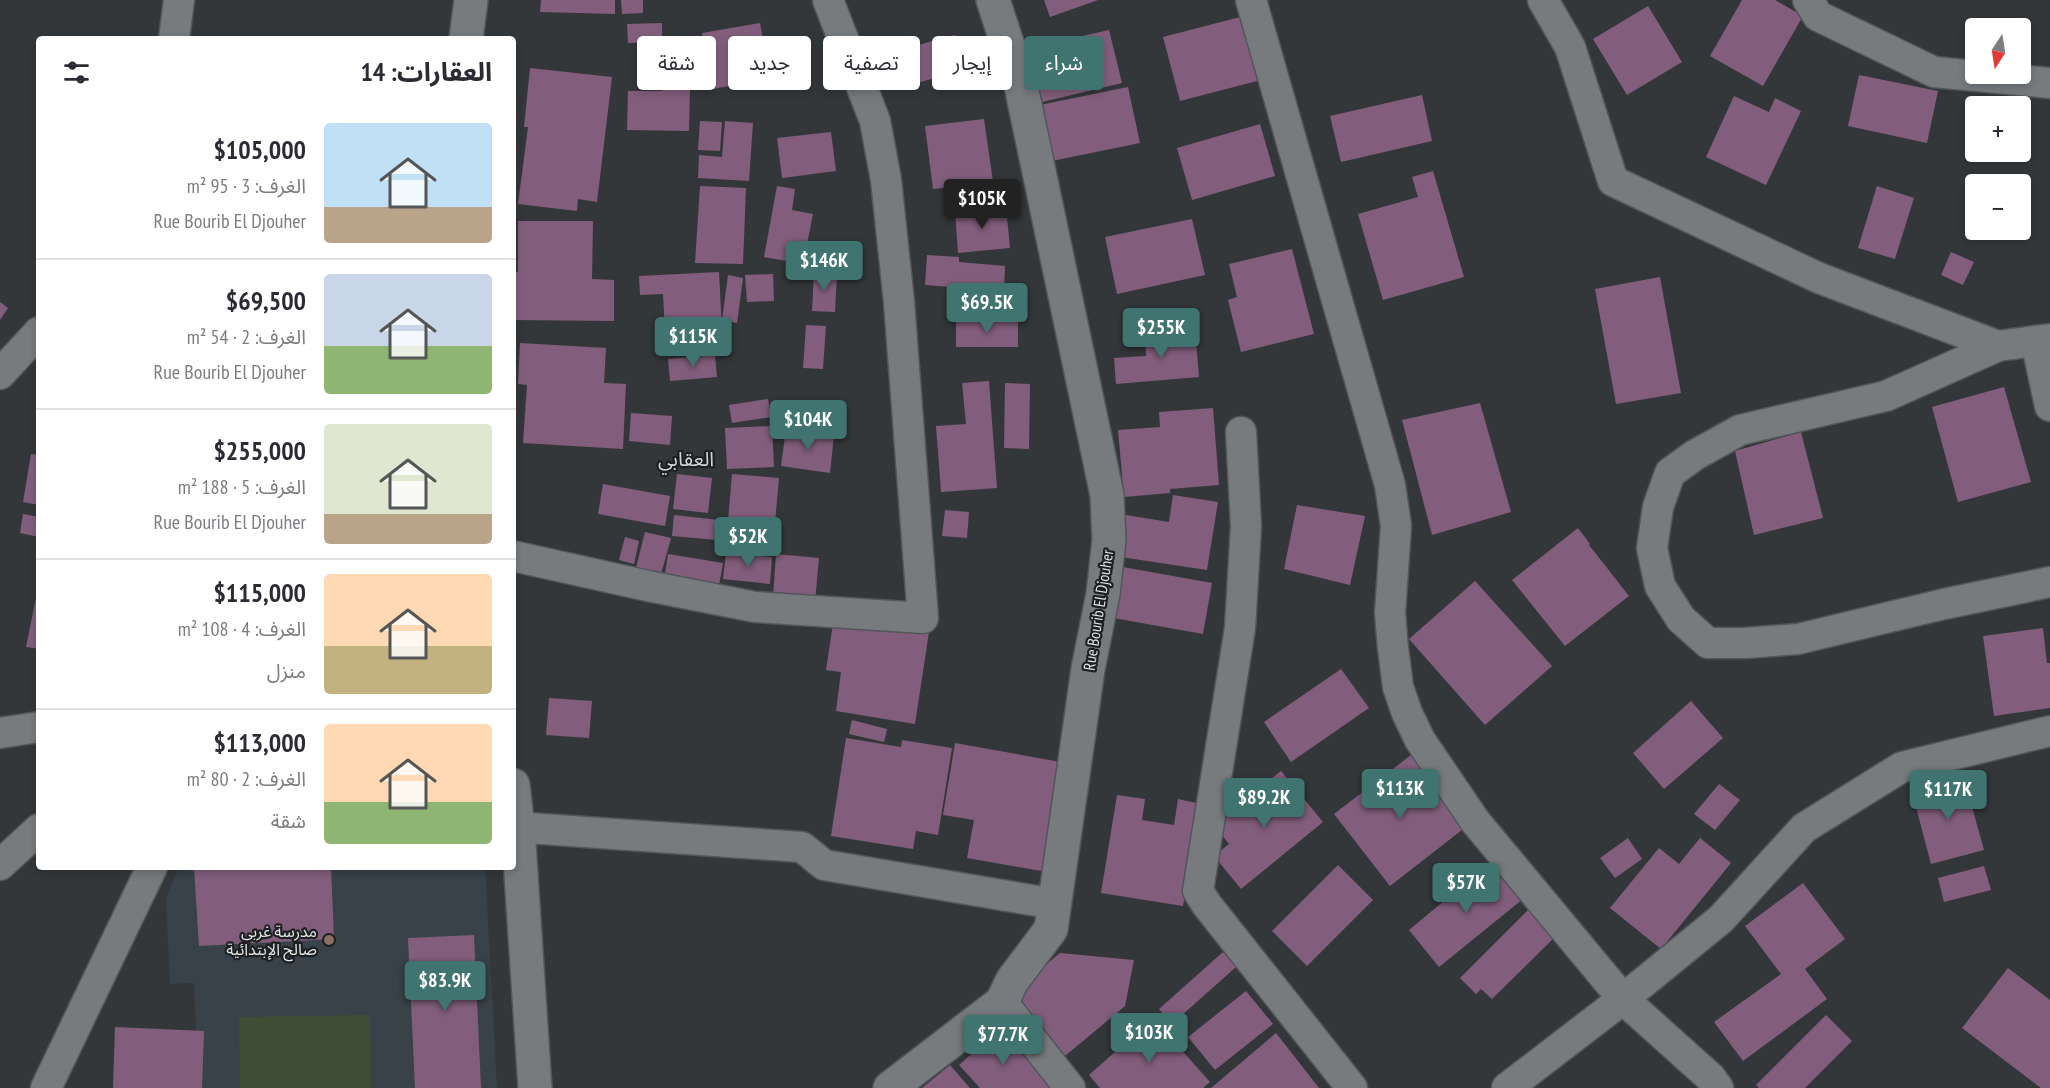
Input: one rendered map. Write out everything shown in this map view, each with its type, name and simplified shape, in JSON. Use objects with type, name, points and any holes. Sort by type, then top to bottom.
[{"type":"main road","points":[[466,36],[471,0]]},
{"type":"main road","name":"Rue Bourib El Djouher","points":[[890,1088],[1002,1002],[1012,981],[1051,929],[1089,669],[1103,594],[1109,540],[1107,495],[1021,86],[993,0]]},
{"type":"main road","points":[[516,828],[535,1088]]},
{"type":"street","points":[[174,36],[178,0]]},
{"type":"street","points":[[516,557],[755,608],[923,618],[899,302],[886,180],[875,121],[828,0]]},
{"type":"street","points":[[1251,0],[1390,484],[1395,526],[1391,594],[1393,648],[1398,687],[1407,713],[1420,740],[1475,821],[1623,999],[1710,1085]]},
{"type":"street","points":[[1543,0],[1570,47],[1613,181],[1819,278],[1998,346]]},
{"type":"street","points":[[1808,0],[1818,16],[1934,72],[2050,83]]},
{"type":"street","points":[[0,374],[36,335]]},
{"type":"street","points":[[2050,406],[2043,340],[1998,346],[1886,396],[1740,430],[1695,455],[1670,473],[1658,507],[1652,548],[1660,586],[1681,619],[1708,643],[1798,639],[1944,604],[2050,582]]},
{"type":"street","points":[[1242,432],[1246,526],[1240,628],[1198,891],[1352,1088]]},
{"type":"street","points":[[0,733],[36,727]]},
{"type":"street","points":[[1507,1088],[1623,999],[1721,919],[1804,828],[1902,767],[2050,731]]},
{"type":"street","points":[[516,828],[802,847],[824,865],[1055,904]]},
{"type":"street","points":[[0,865],[36,832]]},
{"type":"street","points":[[46,1088],[151,870]]},
{"type":"street","points":[[1002,1002],[1070,1088]]},
{"type":"shaded area","name":"مدرسة غربي صالح الإبتدائية","points":[[178,870],[485,870],[497,1088],[199,1088],[194,983],[170,984],[166,898]]},
{"type":"green space","points":[[370,1015],[371,1088],[240,1088],[239,1017]]},
{"type":"building","points":[[541,0],[615,0],[615,14],[540,12]]},
{"type":"building","points":[[621,0],[643,0],[643,13],[622,14]]},
{"type":"building","points":[[1044,0],[1098,0],[1050,17]]},
{"type":"building","points":[[1742,0],[1775,0],[1803,16],[1763,86],[1710,56]]},
{"type":"building","points":[[1648,6],[1682,62],[1627,95],[1593,39]]},
{"type":"building","points":[[1244,16],[1261,80],[1180,101],[1163,37]]},
{"type":"building","points":[[662,23],[662,36],[637,36],[637,43],[628,43],[627,24]]},
{"type":"building","points":[[760,23],[762,36],[728,36],[728,86],[716,88],[716,36],[703,36],[702,33]]},
{"type":"building","points":[[1109,30],[1122,83],[1104,87],[1104,36],[1082,36]]},
{"type":"building","points":[[932,41],[932,79],[920,82],[920,45]]},
{"type":"building","points":[[530,68],[612,77],[597,202],[578,199],[577,211],[518,204],[528,127],[524,127]]},
{"type":"building","points":[[1859,75],[1938,91],[1927,143],[1848,126]]},
{"type":"building","points":[[1128,87],[1140,143],[1047,162],[1035,106]]},
{"type":"building","points":[[690,90],[689,131],[627,130],[628,91]]},
{"type":"building","points":[[1035,90],[1093,90],[1038,103]]},
{"type":"building","points":[[1422,95],[1432,141],[1341,162],[1330,116]]},
{"type":"building","points":[[1734,96],[1769,112],[1775,98],[1801,111],[1766,185],[1706,157]]},
{"type":"building","points":[[984,119],[993,182],[933,189],[925,126]]},
{"type":"building","points":[[700,121],[722,122],[720,151],[698,150]]},
{"type":"building","points":[[725,121],[753,123],[749,181],[698,178],[699,155],[722,157]]},
{"type":"building","points":[[1260,124],[1275,176],[1192,200],[1177,148]]},
{"type":"building","points":[[831,132],[836,171],[782,178],[777,138]]},
{"type":"building","points":[[1433,171],[1464,277],[1383,300],[1358,214],[1418,197],[1412,177]]},
{"type":"building","points":[[700,186],[746,188],[743,264],[695,263]]},
{"type":"building","points":[[777,186],[795,189],[792,210],[813,214],[803,264],[764,257]]},
{"type":"building","points":[[1877,186],[1914,198],[1895,259],[1858,248]]},
{"type":"building","points":[[1006,207],[1010,248],[958,253],[955,211]]},
{"type":"building","points":[[1192,219],[1205,275],[1117,294],[1105,237]]},
{"type":"building","points":[[518,221],[593,221],[592,279],[614,280],[614,321],[516,320],[516,272],[518,272]]},
{"type":"building","points":[[1292,249],[1314,334],[1241,352],[1228,300],[1237,297],[1229,264]]},
{"type":"building","points":[[1951,252],[1974,262],[1963,285],[1941,275]]},
{"type":"building","points":[[927,255],[959,257],[959,262],[1005,266],[1004,291],[925,285]]},
{"type":"building","points":[[814,271],[837,273],[835,312],[812,311]]},
{"type":"building","points":[[719,272],[722,330],[665,333],[663,294],[640,295],[639,276]]},
{"type":"building","points":[[773,274],[774,301],[747,302],[745,275]]},
{"type":"building","points":[[728,275],[743,278],[737,323],[722,320]]},
{"type":"building","points":[[1660,277],[1681,393],[1616,404],[1595,289]]},
{"type":"building","points":[[0,302],[8,308],[0,320]]},
{"type":"building","points":[[1018,320],[1018,347],[956,347],[956,321]]},
{"type":"building","points":[[806,325],[826,326],[823,369],[803,368]]},
{"type":"building","points":[[1195,329],[1199,377],[1116,384],[1114,358],[1146,356],[1145,334]]},
{"type":"building","points":[[520,343],[606,348],[604,383],[626,384],[623,449],[523,443],[527,385],[518,384]]},
{"type":"building","points":[[715,355],[717,377],[670,381],[668,359]]},
{"type":"building","points":[[989,381],[997,488],[941,492],[936,426],[966,424],[962,383]]},
{"type":"building","points":[[1005,383],[1030,384],[1029,449],[1004,448]]},
{"type":"building","points":[[2004,387],[2031,482],[1958,502],[1932,407]]},
{"type":"building","points":[[768,399],[771,417],[732,423],[729,405]]},
{"type":"building","points":[[1480,403],[1511,512],[1432,535],[1402,420]]},
{"type":"building","points":[[1213,408],[1219,485],[1170,489],[1170,493],[1124,497],[1118,430],[1160,427],[1159,412]]},
{"type":"building","points":[[631,413],[672,416],[670,445],[629,441]]},
{"type":"building","points":[[772,426],[774,467],[727,469],[725,428]]},
{"type":"building","points":[[786,429],[834,435],[830,473],[781,466]]},
{"type":"building","points":[[1801,432],[1823,518],[1754,535],[1735,451]]},
{"type":"building","points":[[31,454],[36,455],[36,504],[23,502]]},
{"type":"building","points":[[677,474],[712,478],[708,513],[673,509]]},
{"type":"building","points":[[732,474],[779,478],[773,545],[672,536],[674,515],[728,521]]},
{"type":"building","points":[[603,484],[670,496],[665,526],[598,514]]},
{"type":"building","points":[[1173,495],[1218,502],[1207,570],[1114,556],[1120,514],[1169,522]]},
{"type":"building","points":[[1297,505],[1365,516],[1350,585],[1284,569]]},
{"type":"building","points":[[945,510],[969,512],[967,538],[942,536]]},
{"type":"building","points":[[23,514],[36,516],[36,536],[20,533]]},
{"type":"building","points":[[1578,528],[1629,596],[1565,646],[1512,580]]},
{"type":"building","points":[[645,532],[671,538],[660,578],[635,572]]},
{"type":"building","points":[[625,537],[639,541],[634,564],[619,560]]},
{"type":"building","points":[[726,553],[772,557],[770,584],[723,579]]},
{"type":"building","points":[[668,554],[723,563],[718,591],[664,581]]},
{"type":"building","points":[[776,554],[819,558],[815,602],[773,598]]},
{"type":"building","points":[[1117,566],[1212,583],[1203,634],[1108,617]]},
{"type":"building","points":[[1475,581],[1552,666],[1485,725],[1409,639]]},
{"type":"building","points":[[36,598],[36,649],[26,647]]},
{"type":"building","points":[[834,617],[929,632],[915,724],[836,711],[841,672],[826,670]]},
{"type":"building","points":[[2043,628],[2047,663],[2050,663],[2050,708],[1994,716],[1983,636]]},
{"type":"building","points":[[1341,669],[1369,708],[1291,762],[1264,722]]},
{"type":"building","points":[[549,698],[592,701],[589,738],[546,735]]},
{"type":"building","points":[[1691,701],[1723,738],[1664,789],[1633,753]]},
{"type":"building","points":[[852,720],[887,729],[884,742],[849,734]]},
{"type":"building","points":[[846,738],[901,747],[902,740],[952,748],[938,835],[916,831],[913,849],[831,836]]},
{"type":"building","points":[[955,743],[1066,763],[1047,872],[967,858],[974,820],[943,815]]},
{"type":"building","points":[[1411,755],[1467,826],[1390,886],[1334,814]]},
{"type":"building","points":[[1281,771],[1323,822],[1241,889],[1214,856],[1229,844],[1214,825]]},
{"type":"building","points":[[1964,778],[1984,850],[1931,864],[1912,792]]},
{"type":"building","points":[[1719,784],[1740,800],[1715,830],[1694,814]]},
{"type":"building","points":[[1117,795],[1145,799],[1142,820],[1174,825],[1178,799],[1201,804],[1183,906],[1101,893]]},
{"type":"building","points":[[1628,838],[1642,859],[1615,878],[1600,858]]},
{"type":"building","points":[[1700,838],[1731,863],[1661,949],[1610,908],[1659,848],[1679,864]]},
{"type":"building","points":[[1491,862],[1523,899],[1439,967],[1409,930]]},
{"type":"building","points":[[1338,865],[1373,900],[1307,966],[1272,931]]},
{"type":"building","points":[[1984,866],[1991,890],[1944,902],[1938,878]]},
{"type":"building","points":[[194,870],[331,870],[334,939],[199,946]]},
{"type":"building","points":[[1803,883],[1845,939],[1805,969],[1827,999],[1743,1061],[1714,1022],[1781,974],[1745,926]]},
{"type":"building","points":[[1532,906],[1559,933],[1492,999],[1481,989],[1476,994],[1460,978]]},
{"type":"building","points":[[474,935],[481,1088],[415,1088],[408,938]]},
{"type":"building","points":[[1223,952],[1236,967],[1172,1024],[1159,1009]]},
{"type":"building","points":[[1060,953],[1134,960],[1125,1006],[1065,1056],[1012,993]]},
{"type":"building","points":[[2008,968],[2050,1000],[2050,1088],[2041,1088],[1962,1028]]},
{"type":"building","points":[[1246,991],[1273,1024],[1215,1070],[1188,1037]]},
{"type":"building","points":[[1826,1015],[1852,1041],[1805,1088],[1759,1088],[1756,1085]]},
{"type":"building","points":[[1153,1018],[1210,1082],[1203,1088],[1100,1088],[1089,1075]]},
{"type":"building","points":[[115,1027],[204,1031],[202,1088],[113,1088]]},
{"type":"building","points":[[1001,1028],[1054,1088],[980,1088],[959,1065]]},
{"type":"building","points":[[1276,1033],[1319,1088],[1211,1088]]},
{"type":"building","points":[[950,1065],[970,1088],[922,1088]]},
{"type":"place","name":"مدرسة غربي صالح الإبتدائية","points":[[329,940]]},
{"type":"district","name":"العقابي","points":[[686,459]]}]
